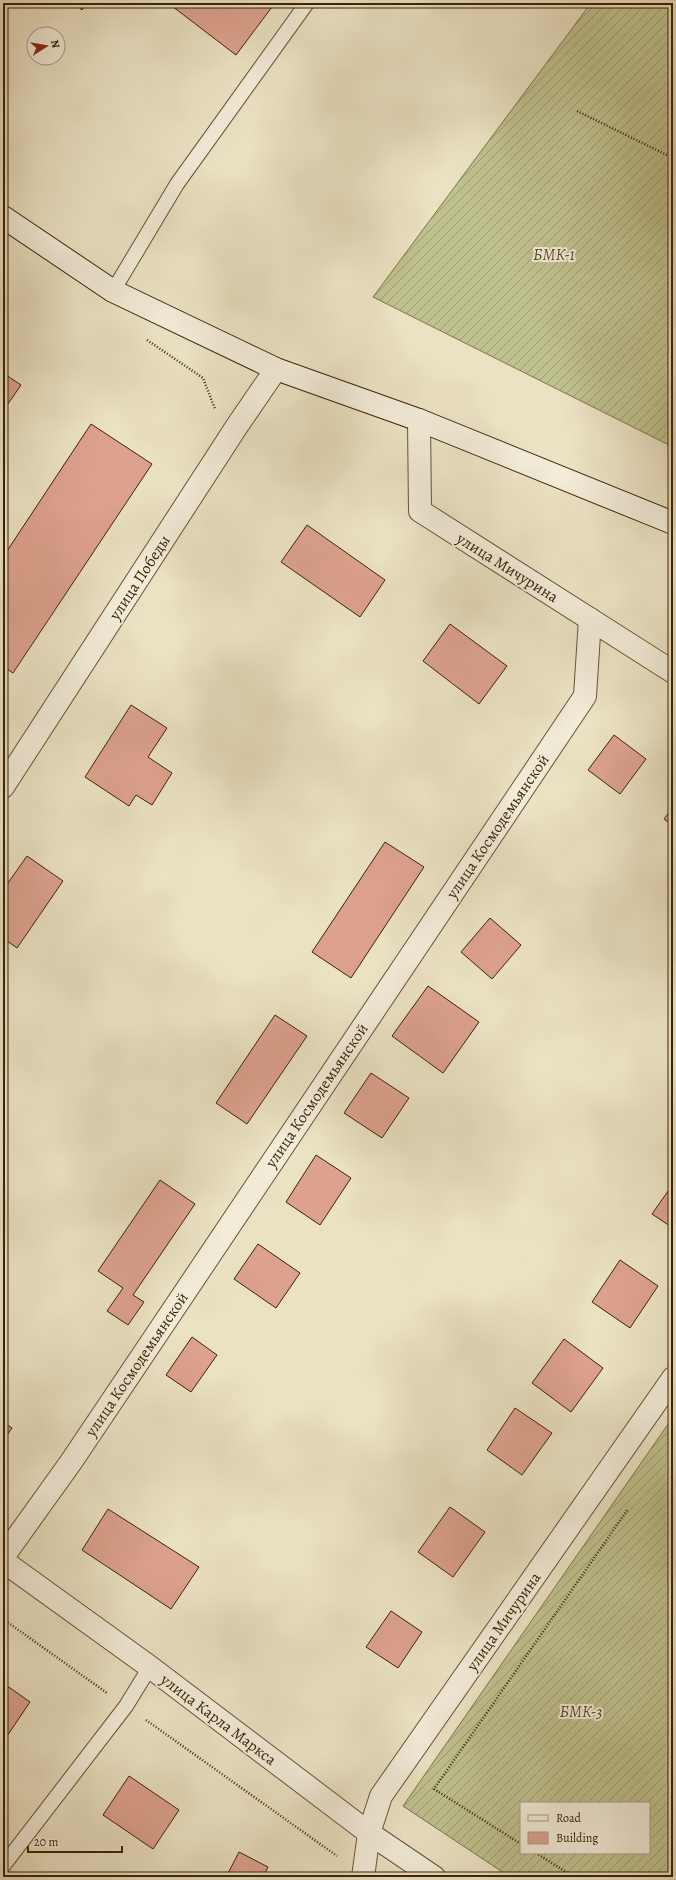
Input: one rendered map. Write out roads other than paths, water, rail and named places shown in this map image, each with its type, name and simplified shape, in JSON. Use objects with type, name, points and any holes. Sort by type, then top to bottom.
[{"type":"street","points":[[3,217],[113,291],[276,369],[419,420],[673,523]]},
{"type":"street","name":"улица Победы","points":[[3,787],[237,426],[276,369]]},
{"type":"street","name":"улица Мичурина","points":[[419,420],[420,510],[673,672]]},
{"type":"street","name":"улица Космодемьянской","points":[[3,1557],[75,1455],[585,696],[590,619]]},
{"type":"street","name":"улица Мичурина","points":[[363,1877],[369,1833],[380,1796],[673,1378]]},
{"type":"street","name":"улица Карла Маркса","points":[[3,1561],[150,1667],[369,1833],[434,1877]]},
{"type":"lane","points":[[113,291],[177,184],[307,3]]},
{"type":"lane","points":[[3,1866],[126,1706],[150,1667]]},
{"type":"park label","name":"БМК-1","points":[[554,254]]},
{"type":"park label","name":"БМК-3","points":[[581,1711]]}]
